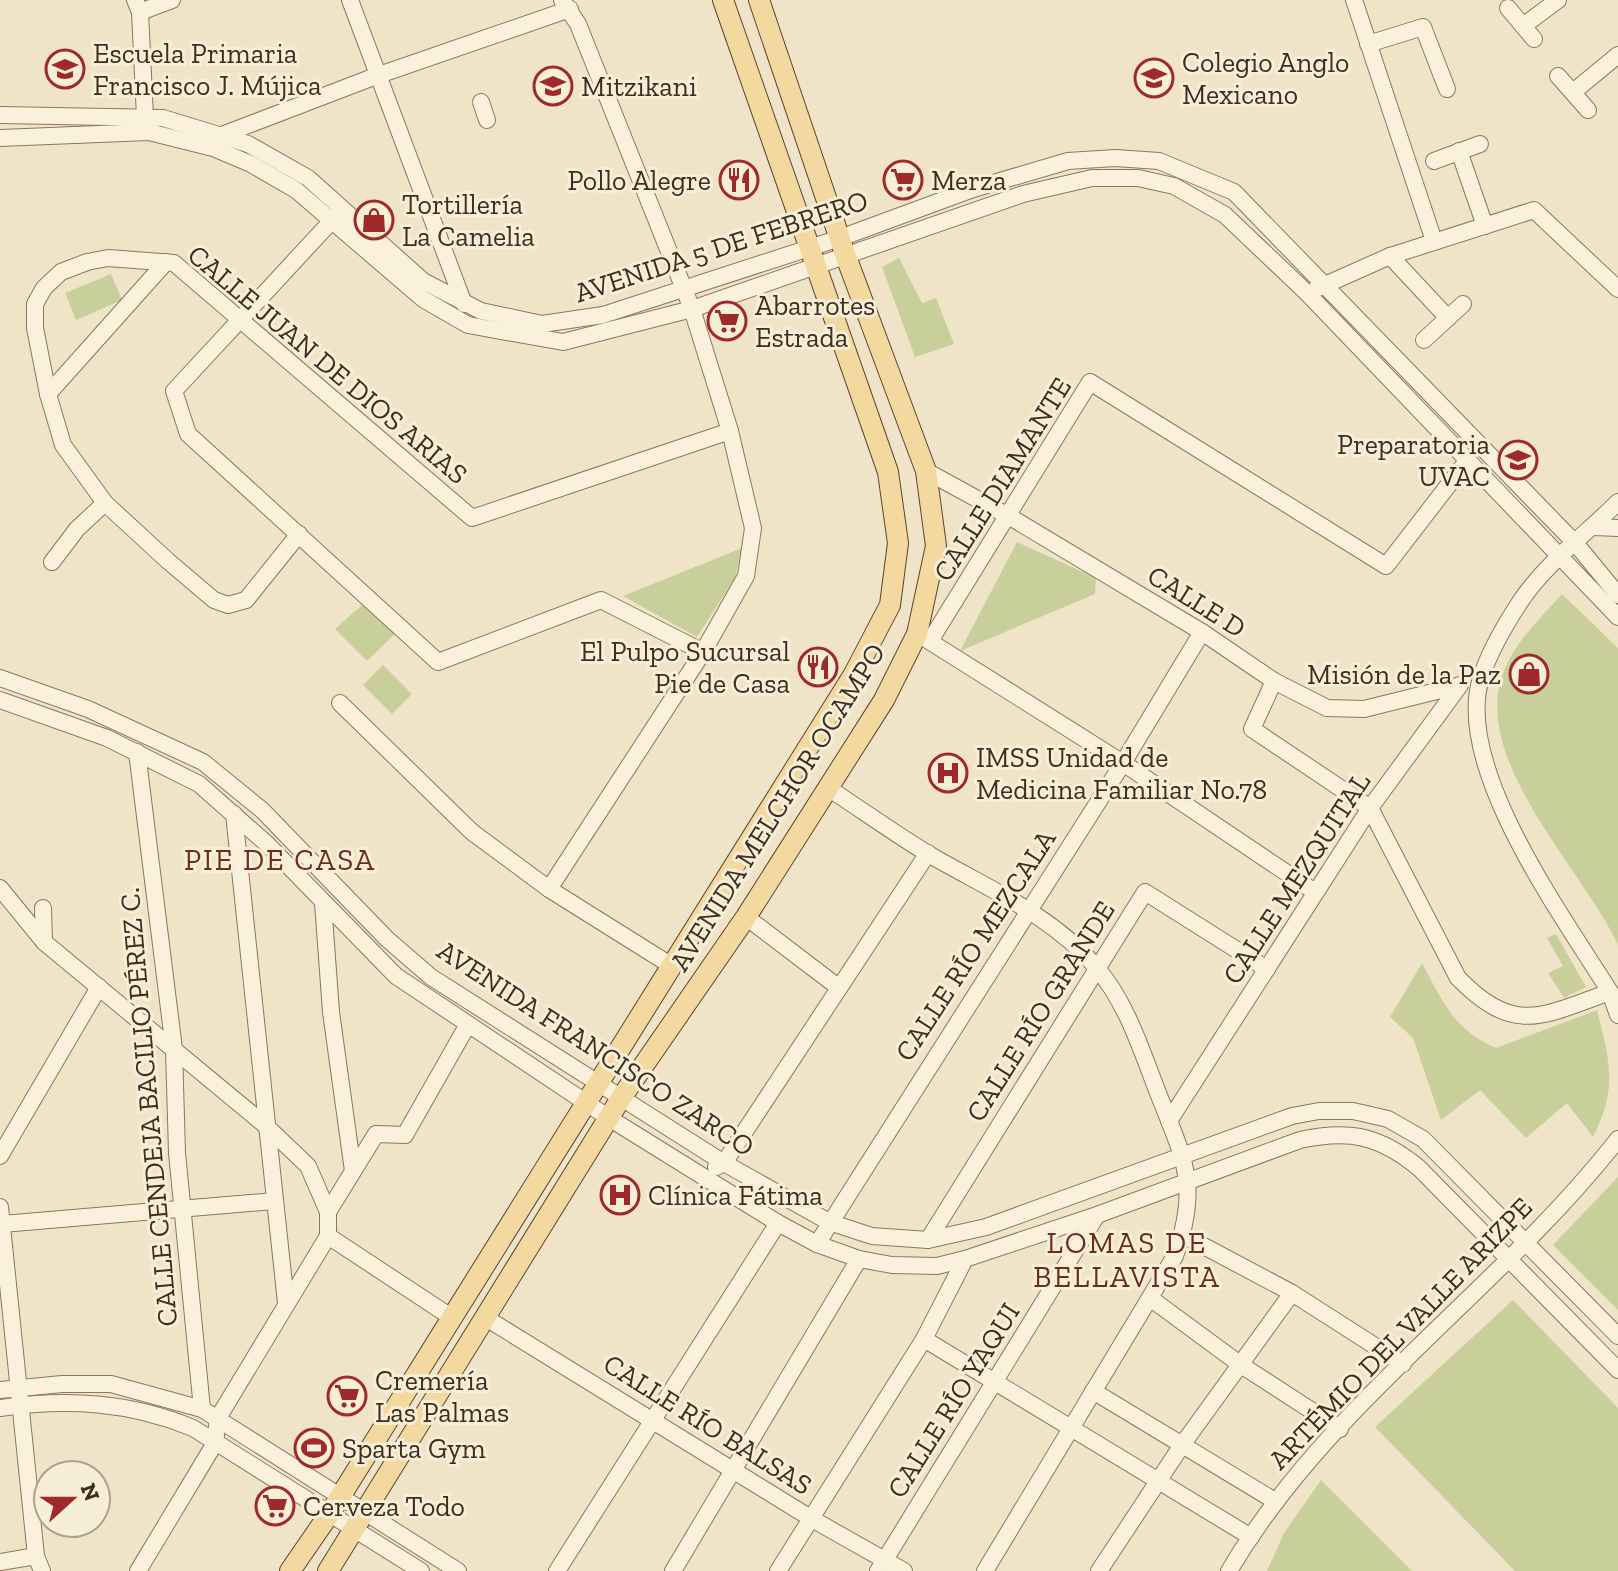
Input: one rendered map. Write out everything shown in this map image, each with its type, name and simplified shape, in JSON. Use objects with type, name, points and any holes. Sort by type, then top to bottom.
[{"type":"main road","name":"AVENIDA MELCHOR OCAMPO","points":[[290,1571],[335,1504],[854,674],[890,605],[898,543],[888,472],[723,0]]},
{"type":"main road","name":"AVENIDA MELCHOR OCAMPO","points":[[328,1571],[621,1098],[746,917],[924,638],[936,546],[926,471],[843,246],[759,0]]},
{"type":"street","points":[[145,117],[137,6],[172,0]]},
{"type":"street","points":[[350,0],[464,304]]},
{"type":"street","points":[[1354,0],[1434,241]]},
{"type":"street","points":[[1508,8],[1528,32],[1558,0]]},
{"type":"street","points":[[222,135],[566,4],[692,309],[730,431],[752,538],[746,576],[703,652],[549,889]]},
{"type":"street","points":[[1368,44],[1423,27],[1447,89]]},
{"type":"street","points":[[1573,92],[1618,55]]},
{"type":"street","points":[[1558,76],[1588,110]]},
{"type":"street","points":[[481,102],[487,120]]},
{"type":"street","name":"AVENIDA 5 DE FEBRERO","points":[[0,115],[145,117],[248,144],[308,178],[423,299],[468,325],[563,342],[692,309],[814,256],[1023,194],[1092,178],[1138,178],[1174,186],[1225,215],[1315,289],[1576,544],[1618,595]]},
{"type":"street","name":"AVENIDA 5 DE FEBRERO","points":[[0,138],[149,132],[251,164],[338,213],[423,281],[464,304],[513,318],[557,323],[603,315],[685,289],[814,256]]},
{"type":"street","points":[[1434,161],[1480,144]]},
{"type":"street","points":[[1459,151],[1485,226]]},
{"type":"street","name":"AVENIDA 5 DE FEBRERO","points":[[843,246],[973,189],[1068,161],[1115,158],[1159,161],[1234,192],[1467,461],[1618,617]]},
{"type":"street","points":[[1315,289],[1390,256],[1534,210],[1618,289]]},
{"type":"street","points":[[338,213],[174,391],[188,434],[438,662],[601,600],[703,652]]},
{"type":"street","points":[[1390,256],[1448,318]]},
{"type":"street","name":"CALLE JUAN DE DIOS ARIAS","points":[[299,534],[246,600],[228,605],[214,600],[105,503],[63,445],[48,394],[35,328],[35,304],[44,288],[61,272],[87,262],[108,258],[174,263],[472,518],[730,431]]},
{"type":"street","points":[[48,394],[166,262]]},
{"type":"street","points":[[1424,340],[1463,304]]},
{"type":"street","name":"CALLE DIAMANTE","points":[[924,638],[1010,517],[1090,382],[1386,566],[1467,461]]},
{"type":"street","name":"CALLE D","points":[[926,471],[1010,517],[1202,632],[1274,681],[1327,708],[1364,709],[1457,686]]},
{"type":"street","points":[[1618,502],[1522,599],[1502,631],[1480,679],[1477,708],[1481,750],[1519,843],[1610,992],[1618,1015]]},
{"type":"street","points":[[52,562],[77,529],[105,503]]},
{"type":"street","points":[[1593,527],[1618,528]]},
{"type":"street","name":"CALLE RÍO MEZCALA","points":[[817,1244],[1123,763],[1202,632]]},
{"type":"street","points":[[924,638],[1123,763],[1315,892]]},
{"type":"street","name":"AVENIDA FRANCISCO ZARCO","points":[[0,678],[88,709],[203,762],[262,810],[387,939],[431,977],[724,1163],[829,1222],[872,1236],[928,1240],[986,1227],[1292,1116],[1353,1111],[1388,1119],[1423,1139],[1618,1336]]},
{"type":"street","points":[[1457,686],[1480,679]]},
{"type":"street","points":[[1274,681],[1252,729],[1370,808],[1458,978],[1479,999],[1499,1012],[1546,1016],[1610,992]]},
{"type":"street","name":"CALLE MEZQUITAL","points":[[1169,1121],[1370,808],[1457,686]]},
{"type":"street","name":"AVENIDA FRANCISCO ZARCO","points":[[0,700],[137,752],[199,784],[234,814],[396,976],[609,1118],[817,1244],[859,1259],[892,1265],[937,1266],[1097,1215],[1300,1140],[1328,1134],[1364,1137],[1394,1148],[1419,1168],[1618,1370]]},
{"type":"street","points":[[340,703],[472,832],[549,889],[672,966]]},
{"type":"street","name":"CALLE CENDEJA BACILIO PÉREZ C.","points":[[137,752],[174,1049],[177,1153],[202,1409]]},
{"type":"street","points":[[828,788],[928,853],[1028,910],[1075,945],[1098,968],[1125,1010],[1189,1179],[1189,1217],[1175,1256],[985,1571]]},
{"type":"street","points":[[234,814],[286,1303]]},
{"type":"street","points":[[700,1173],[724,1163],[928,853]]},
{"type":"street","points":[[0,888],[44,942],[265,1125],[308,1166],[328,1212],[328,1236],[218,1418],[215,1443],[138,1571]]},
{"type":"street","name":"CALLE RÍO GRANDE","points":[[928,1240],[1145,892],[1267,969]]},
{"type":"street","points":[[323,903],[331,1012],[353,1171]]},
{"type":"street","points":[[43,908],[44,942]]},
{"type":"street","points":[[746,917],[838,987]]},
{"type":"street","points":[[0,1156],[99,987]]},
{"type":"street","points":[[328,1212],[376,1134],[405,1135],[467,1026]]},
{"type":"street","name":"ARTÉMIO DEL VALLE ARIZPE","points":[[1229,1571],[1275,1501],[1403,1364],[1510,1260],[1618,1139]]},
{"type":"street","points":[[2,1224],[274,1201]]},
{"type":"street","points":[[0,1207],[39,1564],[0,1562]]},
{"type":"street","name":"CALLE RÍO YAQUI","points":[[882,1565],[1097,1215]]},
{"type":"street","points":[[557,1571],[778,1223]]},
{"type":"street","points":[[1183,1235],[1292,1293],[1403,1364]]},
{"type":"street","points":[[328,1236],[451,1317]]},
{"type":"street","points":[[673,1571],[859,1259]]},
{"type":"street","points":[[778,1571],[924,1339],[965,1259]]},
{"type":"street","points":[[1101,1570],[1182,1445],[1292,1293]]},
{"type":"street","points":[[1150,1298],[1241,1365],[1340,1429]]},
{"type":"street","name":"CALLE RÍO BALSAS","points":[[486,1318],[736,1469],[882,1565],[904,1571]]},
{"type":"street","points":[[924,1339],[1157,1483],[1251,1537]]},
{"type":"street","points":[[0,1390],[111,1384],[202,1409],[358,1519],[458,1571]]},
{"type":"street","points":[[1093,1391],[1275,1501]]},
{"type":"street","points":[[0,1408],[120,1404],[158,1413],[193,1428],[215,1443],[335,1504]]},
{"type":"street","points":[[358,1519],[421,1571]]},
{"type":"green space","points":[[899,258],[922,303],[936,298],[954,344],[915,357],[882,267]]},
{"type":"green space","points":[[111,274],[122,300],[76,320],[65,293]]},
{"type":"green space","points":[[1017,542],[1096,578],[1095,594],[960,651]]},
{"type":"green space","points":[[742,548],[735,578],[697,637],[623,596]]},
{"type":"green space","points":[[1562,594],[1618,648],[1618,945],[1534,811],[1514,774],[1501,737],[1497,700],[1506,666],[1524,637]]},
{"type":"green space","points":[[362,605],[395,634],[367,661],[335,629]]},
{"type":"green space","points":[[383,665],[412,694],[392,714],[363,685]]},
{"type":"green space","points":[[1556,934],[1586,987],[1564,998],[1548,973],[1563,966],[1547,938]]},
{"type":"green space","points":[[1422,963],[1451,1013],[1470,1033],[1496,1048],[1597,1010],[1608,1060],[1609,1089],[1593,1137],[1567,1103],[1526,1138],[1480,1090],[1441,1120],[1413,1038],[1390,1017]]},
{"type":"green space","points":[[1618,1177],[1618,1310],[1553,1245]]},
{"type":"green space","points":[[1513,1300],[1618,1408],[1618,1571],[1515,1571],[1375,1427]]},
{"type":"green space","points":[[1321,1480],[1412,1571],[1267,1571],[1284,1533]]},
{"type":"place","name":"Escuela Primaria Francisco J. Mújica","points":[[65,69]]},
{"type":"place","name":"Colegio Anglo Mexicano","points":[[1154,78]]},
{"type":"place","name":"Mitzikani","points":[[553,86]]},
{"type":"place","name":"Pollo Alegre","points":[[739,180]]},
{"type":"place","name":"Merza","points":[[903,180]]},
{"type":"place","name":"Tortillería La Camelia","points":[[374,220]]},
{"type":"place","name":"Abarrotes Estrada","points":[[727,321]]},
{"type":"place","name":"Preparatoria UVAC","points":[[1518,460]]},
{"type":"place","name":"El Pulpo Sucursal Pie de Casa","points":[[818,667]]},
{"type":"place","name":"Misión de la Paz","points":[[1529,674]]},
{"type":"place","name":"IMSS Unidad de Medicina Familiar No.78","points":[[948,773]]},
{"type":"place","name":"Clínica Fátima","points":[[620,1195]]},
{"type":"place","name":"Cremería Las Palmas","points":[[347,1396]]},
{"type":"place","name":"Sparta Gym","points":[[314,1448]]},
{"type":"place","name":"Cerveza Todo","points":[[275,1506]]},
{"type":"district","name":"PIE DE CASA","points":[[280,860]]},
{"type":"district","name":"LOMAS DE BELLAVISTA","points":[[1127,1260]]}]
